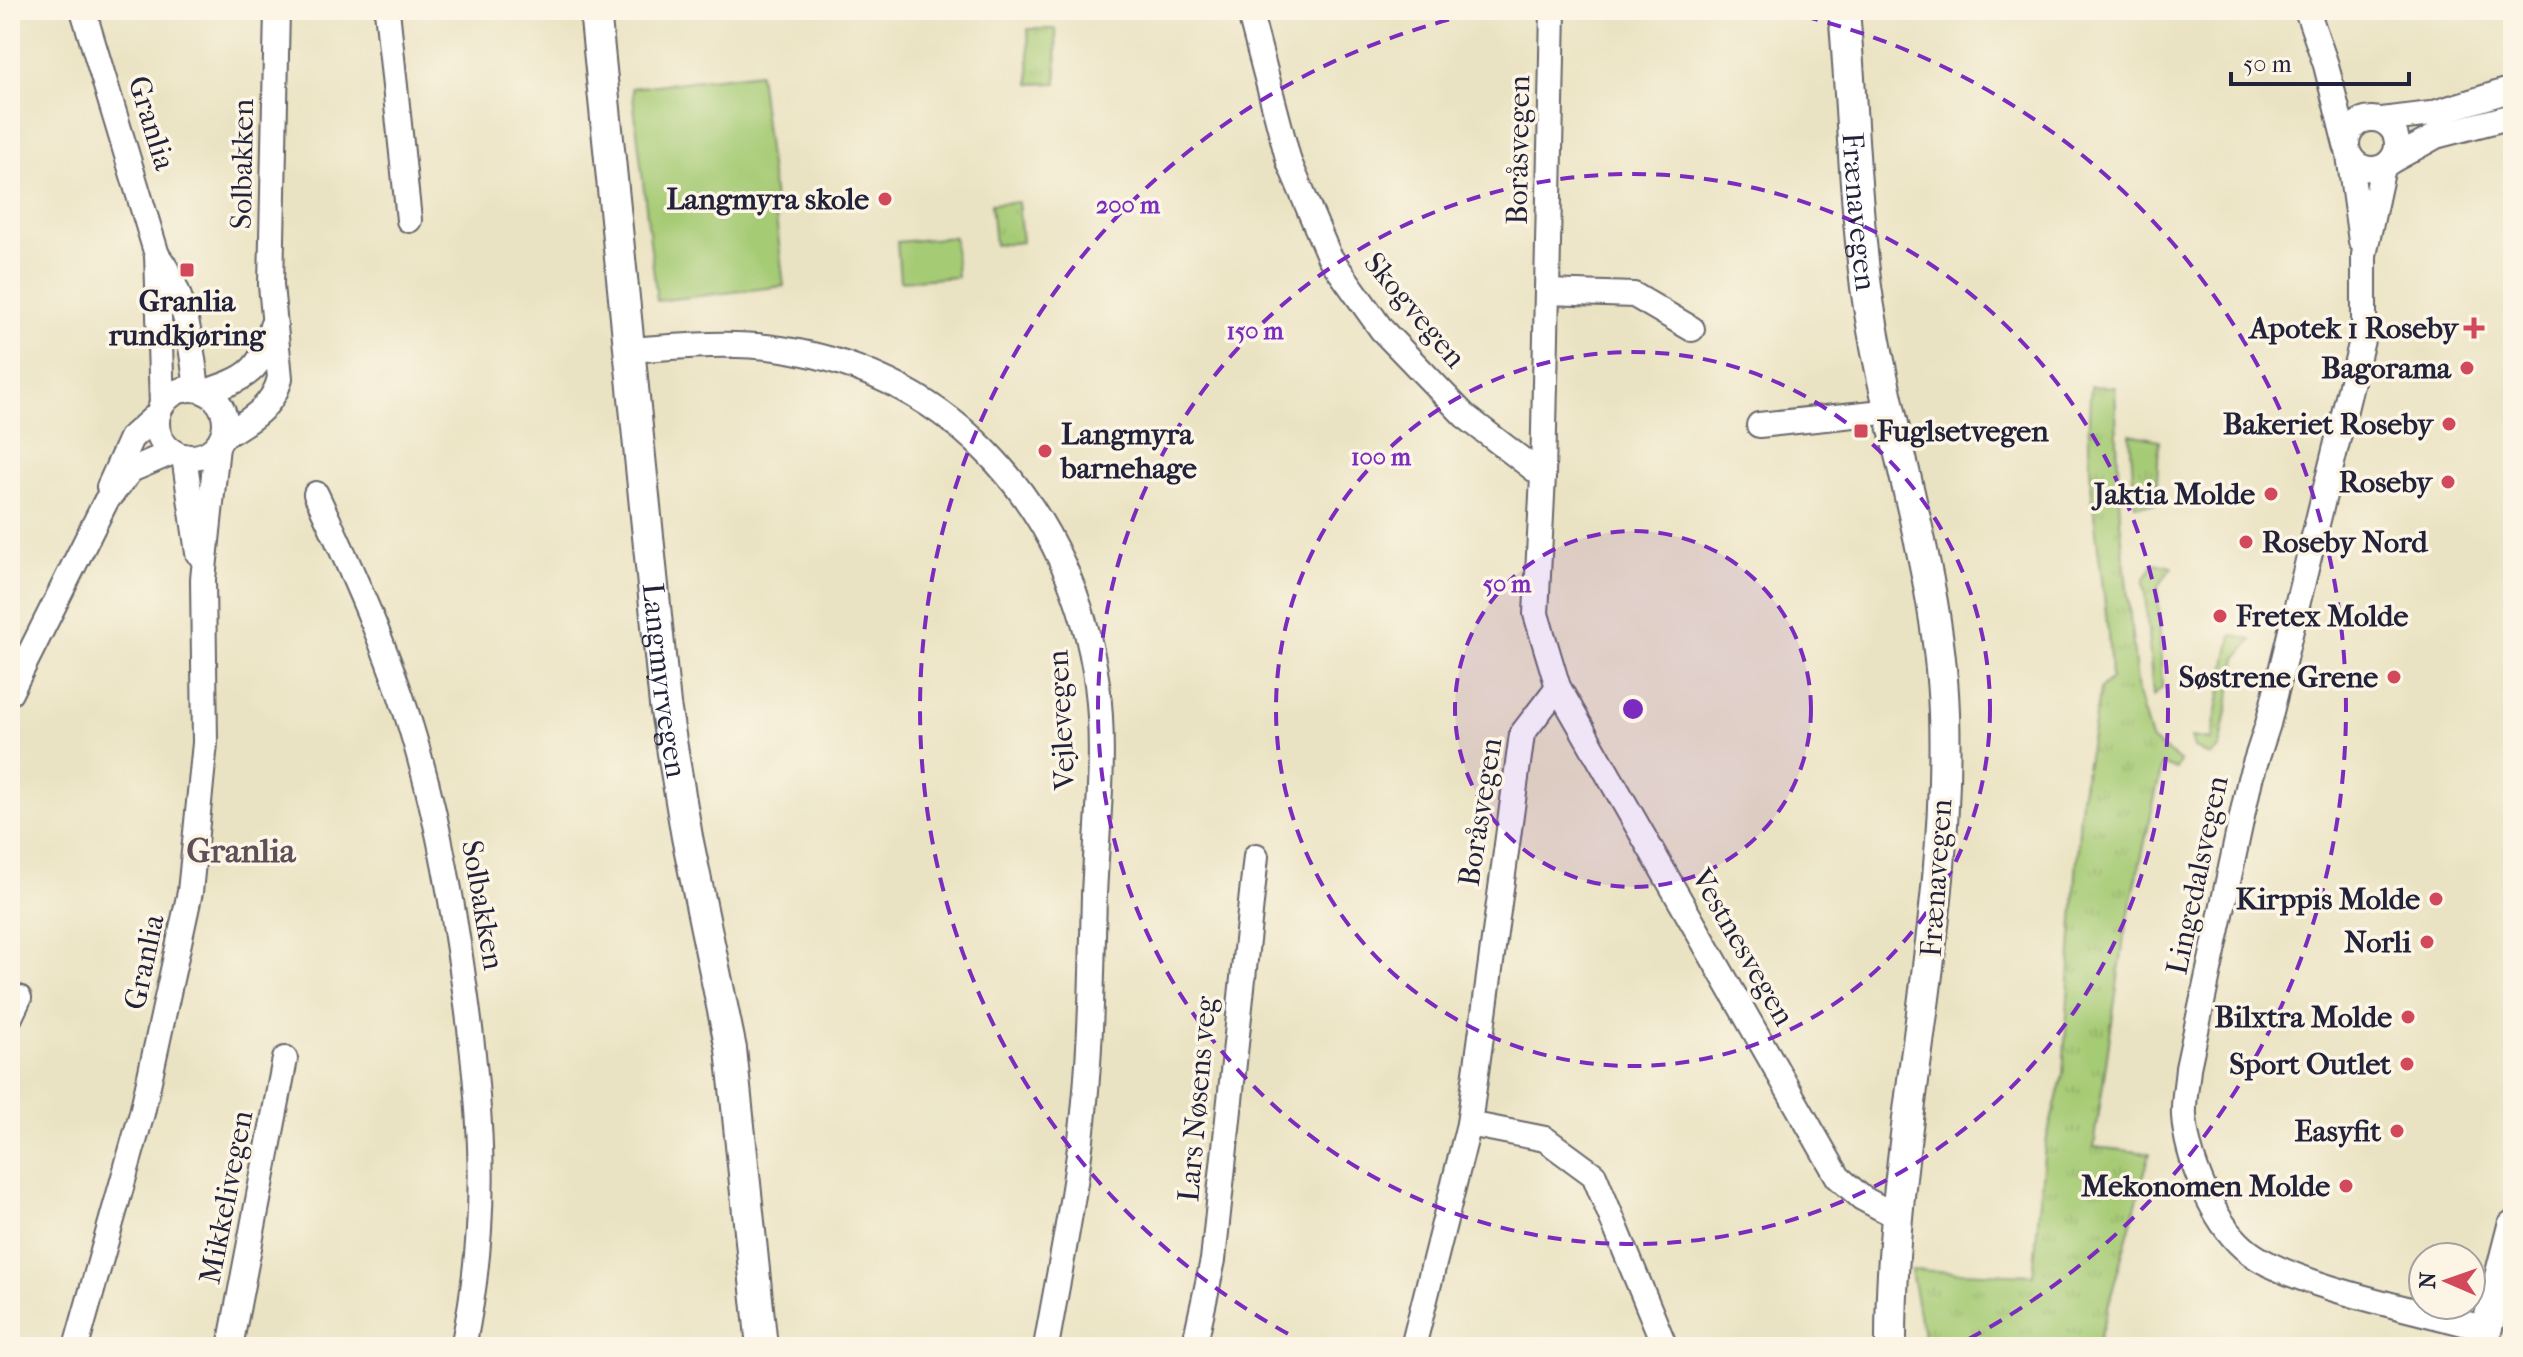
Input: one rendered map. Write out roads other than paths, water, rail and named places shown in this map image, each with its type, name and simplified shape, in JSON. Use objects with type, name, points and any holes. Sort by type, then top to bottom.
[{"type":"main road","name":"Langmyrvegen","points":[[595,10],[665,705],[687,837],[731,1049],[762,1347]]},
{"type":"main road","name":"Frænavegen","points":[[1844,10],[1866,287],[1936,623],[1944,713],[1935,909],[1896,1216],[1891,1347]]},
{"type":"main road","points":[[2484,1338],[2513,1226]]},
{"type":"street","name":"Granlia","points":[[83,10],[157,255],[159,435],[178,454],[203,579]]},
{"type":"street","name":"Solbakken","points":[[201,391],[250,374],[267,348],[273,320],[277,10]]},
{"type":"street","points":[[387,10],[409,220]]},
{"type":"street","name":"Skogvegen","points":[[1249,10],[1289,162],[1329,256],[1382,330],[1465,416],[1543,476]]},
{"type":"street","name":"Boråsvegen","points":[[1413,1347],[1469,1124],[1522,734],[1558,687],[1536,614],[1543,476],[1553,10]]},
{"type":"street","name":"Lingedalsvegen","points":[[2307,10],[2326,65],[2347,150],[2364,255],[2364,332],[2272,709],[2250,779],[2188,1068],[2184,1115],[2193,1164],[2218,1213],[2244,1248],[2285,1273],[2484,1338]]},
{"type":"street","name":"Lingedalsvegen","points":[[2326,65],[2352,103],[2377,119]]},
{"type":"street","points":[[2513,89],[2431,114],[2377,119],[2353,126],[2347,150],[2365,168],[2387,164],[2436,136],[2513,116]]},
{"type":"street","points":[[2377,119],[2396,135],[2396,153],[2387,164]]},
{"type":"street","name":"Lingedalsvegen","points":[[2364,255],[2387,164]]},
{"type":"street","name":"Granlia","points":[[76,1347],[148,1086],[190,892],[205,743],[203,579],[223,411],[201,391],[173,275],[157,255]]},
{"type":"street","points":[[1547,292],[1634,295],[1692,329]]},
{"type":"street","name":"Solbakken","points":[[220,442],[249,421],[277,392],[281,360],[273,320]]},
{"type":"street","name":"Vejlevegen","points":[[631,350],[726,346],[780,348],[834,361],[894,386],[954,423],[989,453],[1024,495],[1072,578],[1083,610],[1097,688],[1098,779],[1085,1102],[1046,1347]]},
{"type":"street","points":[[10,693],[106,501],[118,462],[131,438],[178,392],[201,391]]},
{"type":"street","points":[[1759,425],[1892,411]]},
{"type":"street","points":[[106,501],[131,470],[178,454],[196,457],[220,442]]},
{"type":"street","name":"Solbakken","points":[[316,494],[346,561],[419,756],[454,913],[473,1050],[483,1168],[480,1250],[463,1347]]},
{"type":"street","name":"Vestnesvegen","points":[[1558,687],[1838,1177],[1862,1198],[1896,1216]]},
{"type":"street","name":"Lars Nøsens veg","points":[[1194,1347],[1213,1260],[1256,856]]},
{"type":"street","name":"Mikkelivegen","points":[[230,1347],[285,1059]]},
{"type":"street","points":[[1469,1124],[1545,1139],[1594,1175],[1665,1347]]},
{"type":"place","name":"Langmyra skole","points":[[885,199]]},
{"type":"place","name":"Granlia rundkjøring","points":[[187,270]]},
{"type":"place","name":"Apotek 1 Roseby","points":[[2474,328]]},
{"type":"place","name":"Bagorama","points":[[2467,368]]},
{"type":"place","name":"Bakeriet Roseby","points":[[2449,424]]},
{"type":"place","name":"Fuglsetvegen","points":[[1861,431]]},
{"type":"place","name":"Langmyra barnehage","points":[[1045,451]]},
{"type":"place","name":"Roseby","points":[[2448,482]]},
{"type":"place","name":"Jaktia Molde","points":[[2271,494]]},
{"type":"place","name":"Roseby Nord","points":[[2246,542]]},
{"type":"place","name":"Fretex Molde","points":[[2220,616]]},
{"type":"place","name":"Søstrene Grene","points":[[2394,677]]},
{"type":"place","name":"Kirppis Molde","points":[[2436,899]]},
{"type":"place","name":"Norli","points":[[2427,942]]},
{"type":"place","name":"Bilxtra Molde","points":[[2408,1017]]},
{"type":"place","name":"Sport Outlet","points":[[2407,1064]]},
{"type":"place","name":"Easyfit","points":[[2397,1131]]},
{"type":"place","name":"Mekonomen Molde","points":[[2346,1186]]},
{"type":"district","name":"Granlia","points":[[241,850]]}]
